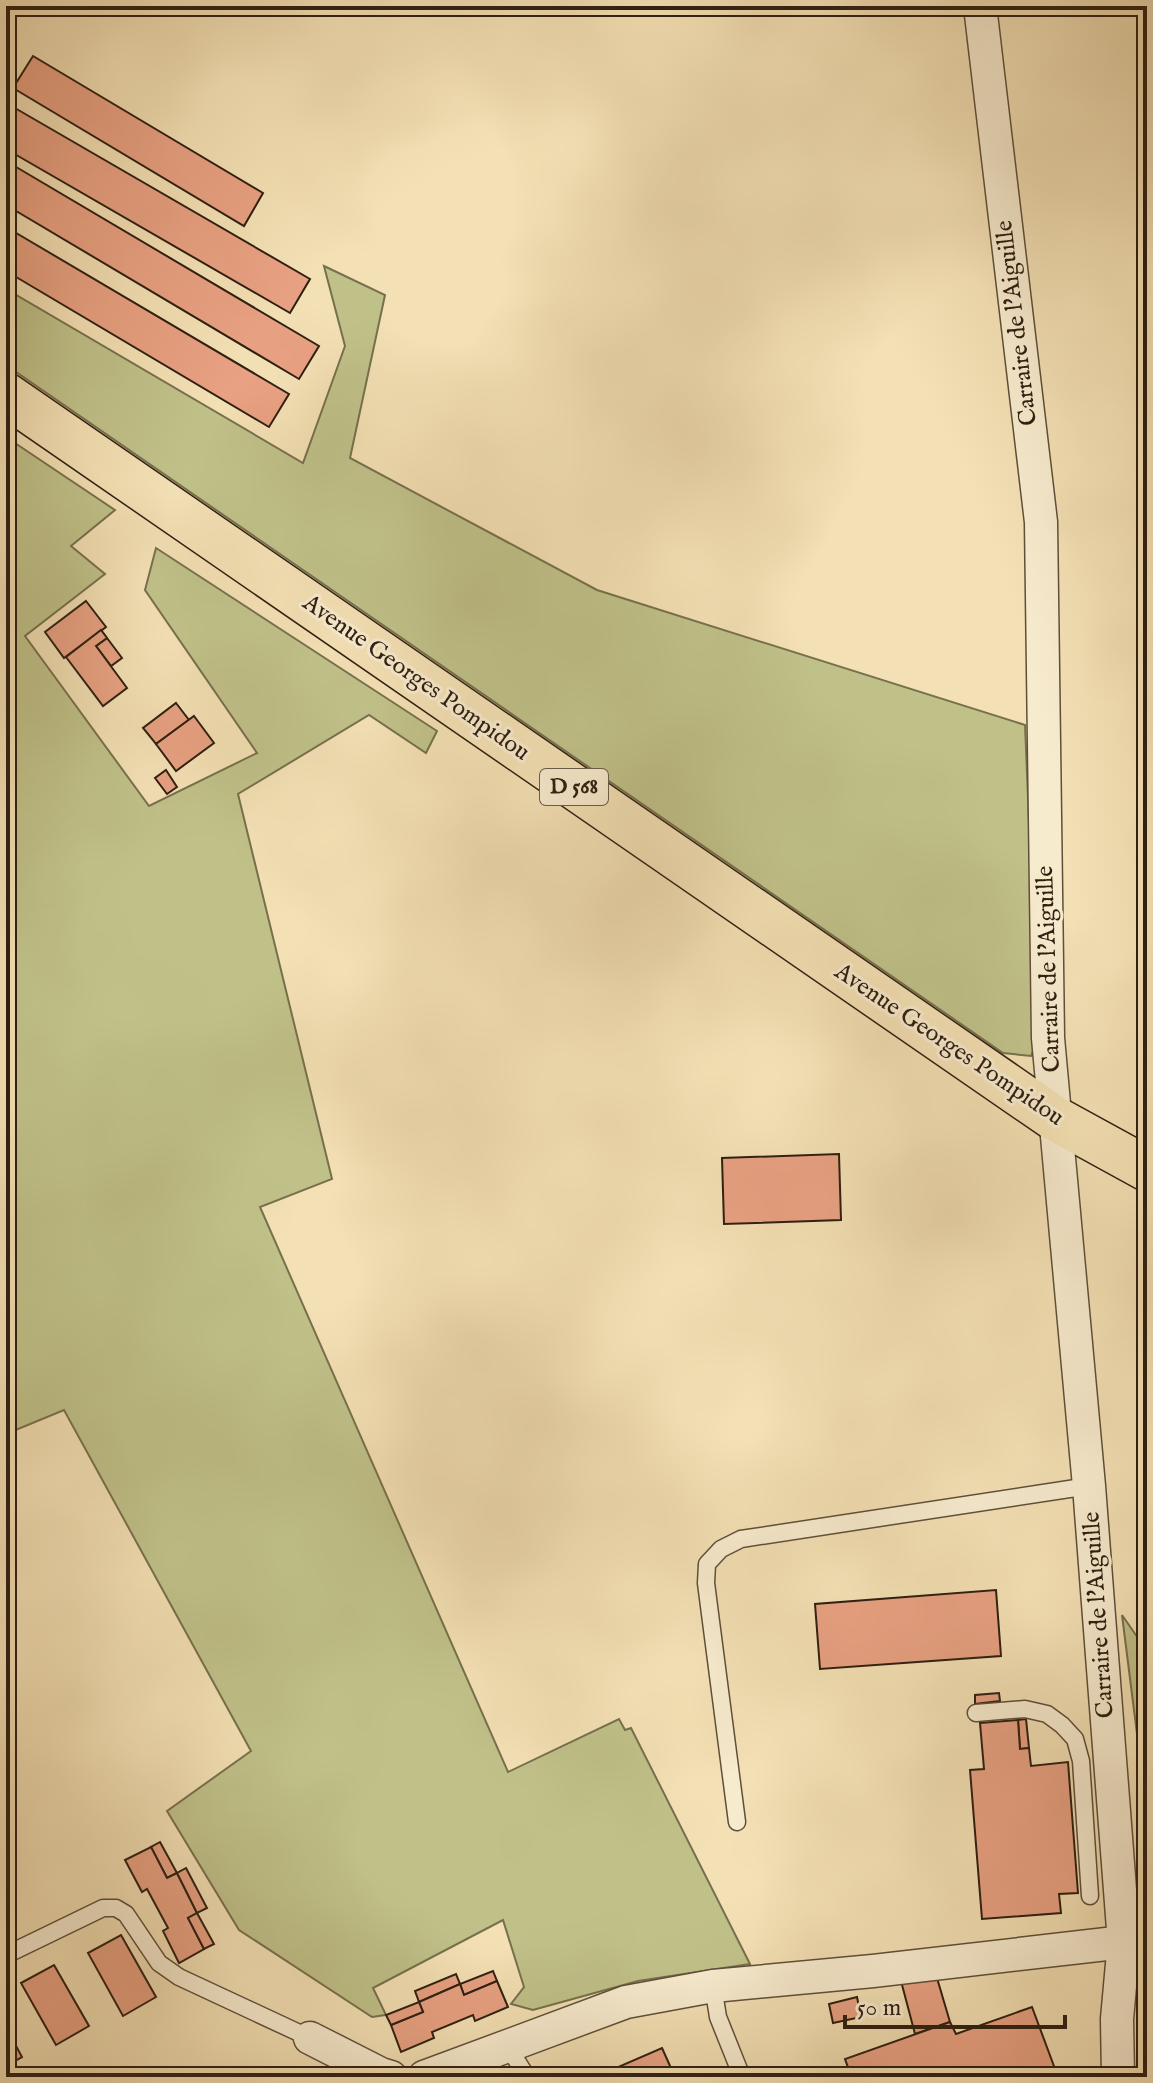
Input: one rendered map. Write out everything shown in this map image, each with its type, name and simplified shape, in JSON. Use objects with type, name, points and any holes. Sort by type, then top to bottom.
[{"type":"main road","name":"Avenue Georges Pompidou","points":[[8,399],[1054,1118],[1147,1169]]},
{"type":"street","name":"Carraire de l'Aiguille","points":[[980,6],[1041,522],[1048,1038],[1089,1486],[1100,1820],[1124,1942],[1117,2019],[1118,2077]]},
{"type":"street","points":[[424,2077],[626,2002],[713,1986],[1124,1942]]},
{"type":"street","points":[[310,2038],[388,2077]]},
{"type":"lane","points":[[737,1822],[706,1583],[707,1564],[721,1549],[741,1539],[1089,1486]]},
{"type":"lane","points":[[976,1713],[1025,1709],[1047,1714],[1075,1739],[1100,1820],[1090,1896]]},
{"type":"lane","points":[[6,1955],[103,1908],[116,1908],[126,1914],[159,1963],[179,1977],[310,2038]]},
{"type":"lane","points":[[713,1986],[718,2017],[742,2077]]},
{"type":"lane","points":[[507,2045],[527,2077]]},
{"type":"green space","points":[[324,266],[385,295],[350,458],[597,590],[1025,725],[1038,1039],[1031,1056],[1003,1053],[6,365],[6,289],[303,463],[345,346]]},
{"type":"green space","points":[[6,437],[115,510],[71,546],[105,574],[25,636],[149,806],[257,753],[145,590],[156,548],[437,731],[426,753],[369,715],[238,794],[332,1179],[260,1207],[508,1772],[619,1719],[625,1730],[631,1728],[750,1964],[638,1981],[533,2010],[511,2004],[524,1987],[503,1920],[373,1988],[386,2015],[372,2017],[239,1930],[167,1811],[251,1751],[64,1410],[6,1434]]},
{"type":"green space","points":[[1122,1615],[1147,1651],[1147,1813]]},
{"type":"building","points":[[33,56],[263,193],[244,226],[13,88]]},
{"type":"building","points":[[8,104],[310,279],[290,313],[6,149]]},
{"type":"building","points":[[6,161],[319,346],[299,379],[6,205]]},
{"type":"building","points":[[6,227],[289,394],[269,427],[6,271]]},
{"type":"building","points":[[86,601],[106,627],[64,658],[45,632]]},
{"type":"building","points":[[101,630],[107,638],[96,646],[127,688],[103,706],[66,657]]},
{"type":"building","points":[[107,638],[122,658],[111,666],[96,646]]},
{"type":"building","points":[[176,703],[189,720],[156,744],[143,728]]},
{"type":"building","points":[[194,716],[214,743],[176,771],[156,744]]},
{"type":"building","points":[[166,770],[177,787],[167,794],[155,778]]},
{"type":"building","points":[[839,1154],[841,1220],[724,1224],[722,1158]]},
{"type":"building","points":[[996,1590],[1001,1656],[820,1669],[815,1604]]},
{"type":"building","points":[[999,1693],[1000,1701],[975,1704],[975,1695]]},
{"type":"building","points":[[1026,1719],[1029,1748],[1020,1749],[1018,1720]]},
{"type":"building","points":[[1018,1720],[1020,1749],[1029,1748],[1031,1766],[1068,1762],[1078,1893],[1059,1894],[1061,1913],[982,1919],[970,1770],[984,1769],[980,1723]]},
{"type":"building","points":[[160,1842],[177,1873],[167,1878],[151,1847]]},
{"type":"building","points":[[151,1847],[167,1878],[177,1873],[197,1913],[188,1918],[204,1949],[179,1963],[163,1931],[168,1928],[147,1889],[142,1892],[125,1860]]},
{"type":"building","points":[[186,1868],[207,1908],[197,1913],[177,1873]]},
{"type":"building","points":[[197,1913],[214,1944],[204,1949],[188,1918]]},
{"type":"building","points":[[121,1935],[156,1997],[123,2016],[88,1953]]},
{"type":"building","points":[[54,1965],[89,2026],[56,2045],[21,1983]]},
{"type":"building","points":[[493,1971],[497,1981],[464,1995],[460,1984]]},
{"type":"building","points":[[456,1974],[460,1984],[419,2002],[415,1991]]},
{"type":"building","points":[[937,1978],[950,2022],[915,2034],[901,1981]]},
{"type":"building","points":[[497,1981],[508,2007],[475,2021],[473,2015],[432,2032],[434,2038],[401,2052],[391,2025],[423,2012],[419,2002],[460,1984],[464,1995]]},
{"type":"building","points":[[857,1997],[861,2017],[833,2023],[829,2004]]},
{"type":"building","points":[[419,2002],[423,2012],[391,2025],[386,2015]]},
{"type":"building","points":[[1032,2007],[1058,2077],[839,2077],[850,2073],[845,2059],[950,2022],[956,2034]]},
{"type":"building","points":[[6,2027],[22,2057],[6,2066]]},
{"type":"building","points":[[662,2048],[675,2077],[603,2077],[602,2074]]}]
